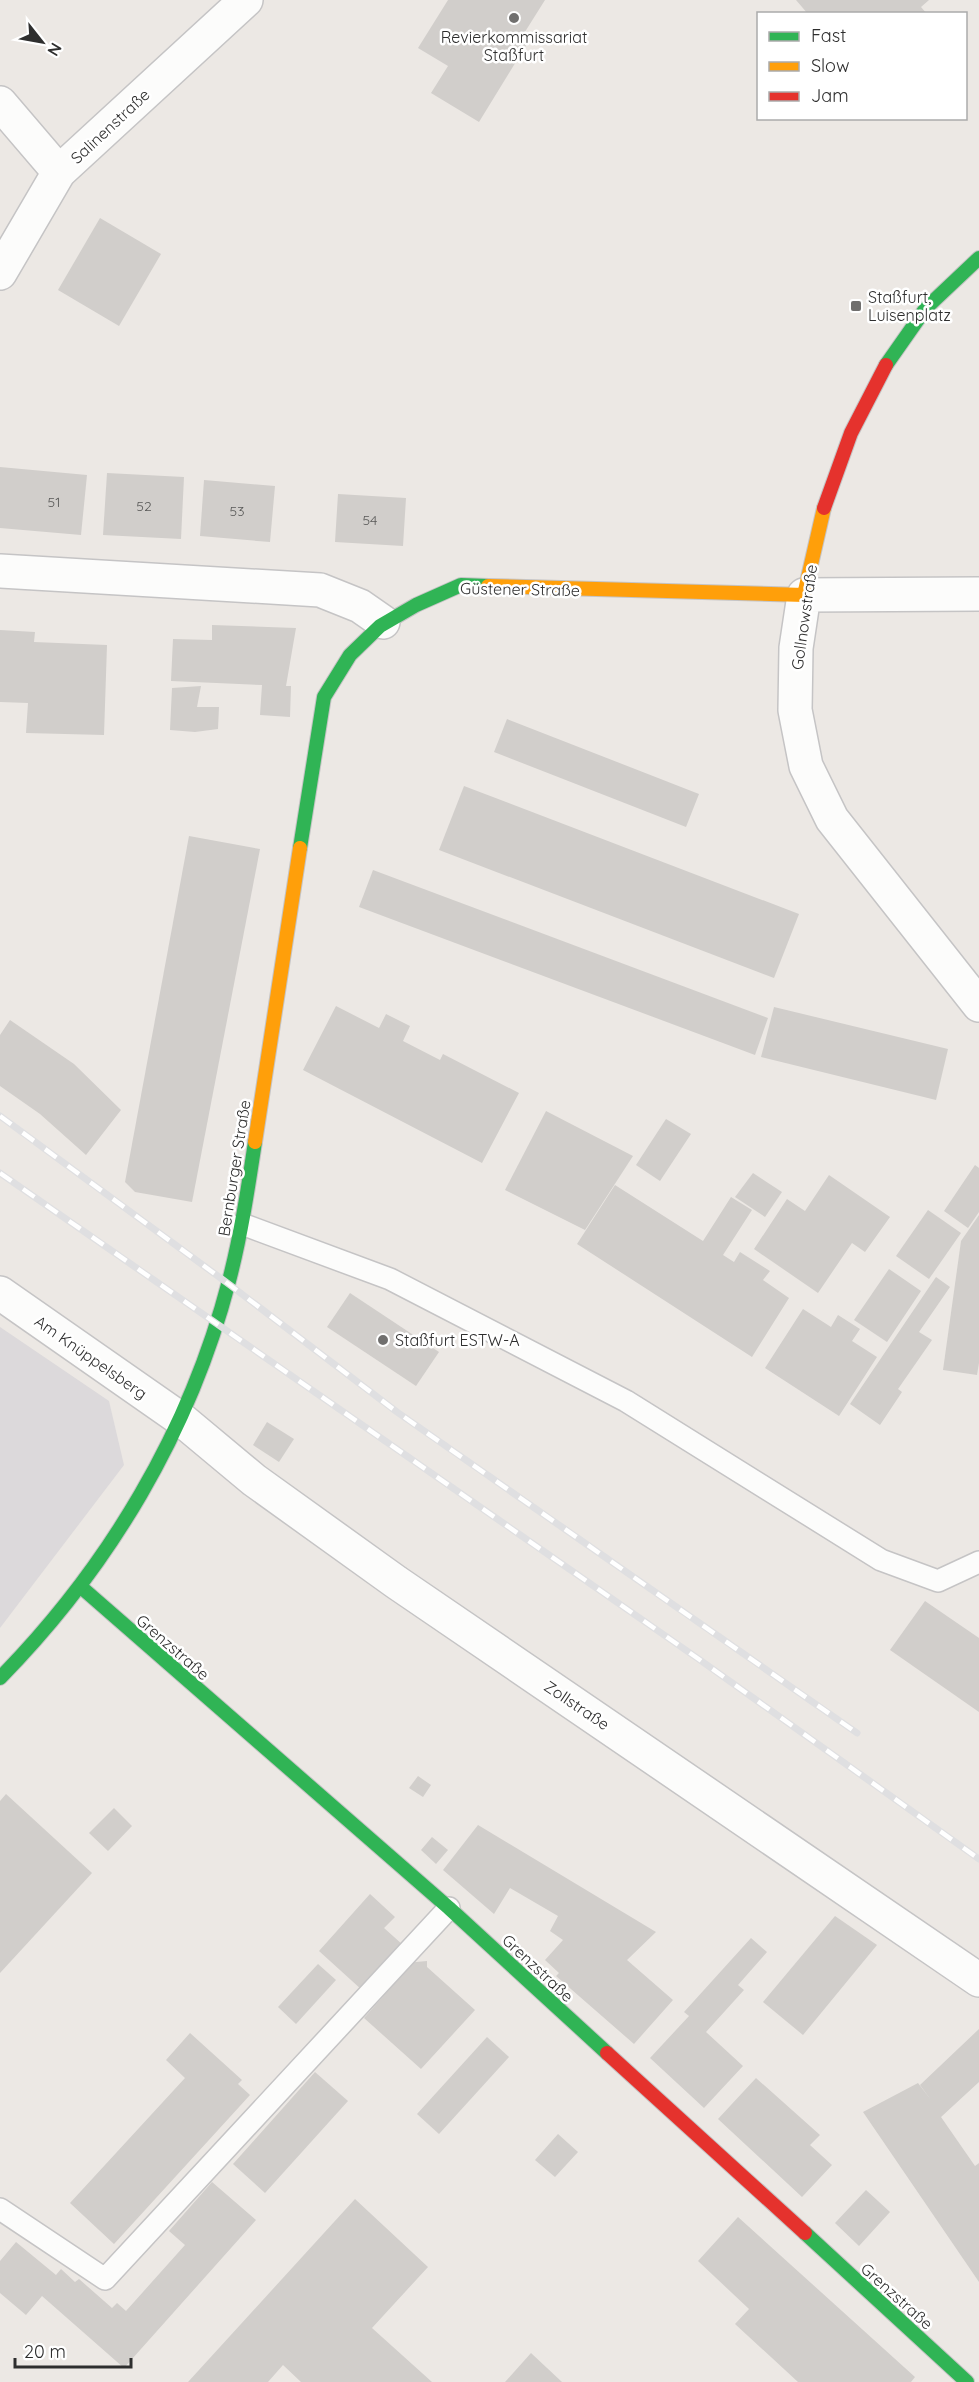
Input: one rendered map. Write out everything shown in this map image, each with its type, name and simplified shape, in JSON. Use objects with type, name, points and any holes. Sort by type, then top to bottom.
[{"type":"main road","name":"Gollnowstraße","points":[[804,596],[825,504],[860,409],[904,335],[946,286],[979,258]]},
{"type":"main road","name":"Güstener Straße","points":[[383,622],[409,606],[461,585],[804,596]]},
{"type":"main road","name":"Bernburger Straße","points":[[0,1678],[81,1587],[133,1513],[182,1420],[209,1353],[230,1285],[242,1224],[324,697],[336,673],[356,645],[383,622]]},
{"type":"main road","name":"Grenzstraße","points":[[81,1587],[449,1908],[967,2382]]},
{"type":"street","name":"Salinenstraße","points":[[0,273],[59,172],[235,11]]},
{"type":"street","points":[[0,103],[59,172]]},
{"type":"street","points":[[0,571],[320,590],[360,606],[383,622]]},
{"type":"street","points":[[804,596],[979,594]]},
{"type":"street","name":"Gollnowstraße","points":[[804,596],[796,648],[795,710],[806,766],[832,819],[979,1005]]},
{"type":"street","name":"Am Knüppelsberg","points":[[0,1293],[182,1420]]},
{"type":"street","name":"Zollstraße","points":[[182,1420],[254,1480],[396,1582],[979,1980]]},
{"type":"lane","points":[[242,1224],[390,1279],[626,1401],[881,1560],[938,1581],[979,1562]]},
{"type":"lane","points":[[0,2209],[105,2279],[449,1908]]},
{"type":"shaded area","points":[[0,1327],[109,1401],[124,1465],[0,1628]]},
{"type":"building","points":[[448,0],[545,0],[523,35],[530,39],[479,122],[431,93],[448,66],[418,48]]},
{"type":"building","points":[[796,0],[929,0],[921,7],[925,12],[806,12]]},
{"type":"building","points":[[100,218],[161,254],[119,326],[58,290]]},
{"type":"building","points":[[0,467],[87,475],[81,535],[0,528]]},
{"type":"building","points":[[107,473],[184,477],[181,539],[103,535]]},
{"type":"building","points":[[204,480],[275,486],[270,542],[200,536]]},
{"type":"building","points":[[338,494],[406,498],[403,546],[335,542]]},
{"type":"building","points":[[212,625],[296,628],[286,686],[291,686],[290,717],[260,715],[262,685],[171,681],[173,639],[212,640]]},
{"type":"building","points":[[0,630],[35,632],[34,642],[107,645],[104,735],[26,733],[28,703],[0,702]]},
{"type":"building","points":[[201,686],[197,707],[219,707],[218,729],[195,732],[170,730],[172,688]]},
{"type":"building","points":[[507,719],[699,794],[686,827],[494,752]]},
{"type":"building","points":[[464,786],[799,914],[774,978],[439,850]]},
{"type":"building","points":[[189,836],[260,849],[192,1202],[135,1192],[125,1182]]},
{"type":"building","points":[[373,870],[768,1018],[755,1055],[359,907]]},
{"type":"building","points":[[336,1006],[379,1028],[386,1014],[410,1026],[403,1041],[440,1060],[443,1054],[519,1093],[482,1163],[303,1070]]},
{"type":"building","points":[[774,1007],[948,1049],[936,1100],[761,1057]]},
{"type":"building","points":[[10,1020],[74,1064],[121,1110],[86,1155],[40,1114],[0,1086],[0,1035]]},
{"type":"building","points":[[546,1111],[633,1156],[585,1230],[505,1190]]},
{"type":"building","points":[[666,1119],[691,1134],[660,1181],[636,1165]]},
{"type":"building","points":[[975,1165],[979,1168],[979,1212],[968,1228],[944,1211]]},
{"type":"building","points":[[753,1173],[782,1192],[765,1217],[735,1197]]},
{"type":"building","points":[[829,1175],[890,1217],[865,1252],[852,1243],[818,1293],[754,1249],[787,1199],[805,1211]]},
{"type":"building","points":[[615,1185],[703,1241],[731,1197],[752,1210],[723,1255],[734,1262],[740,1252],[770,1271],[763,1280],[789,1298],[752,1357],[577,1244]]},
{"type":"building","points":[[928,1210],[961,1233],[929,1279],[896,1256]]},
{"type":"building","points":[[979,1215],[979,1363],[977,1375],[943,1370],[961,1241]]},
{"type":"building","points":[[889,1269],[921,1291],[887,1342],[854,1320]]},
{"type":"building","points":[[936,1277],[950,1287],[919,1332],[932,1340],[898,1389],[902,1392],[880,1425],[850,1404]]},
{"type":"building","name":"Staßfurt ESTW-A","points":[[350,1293],[439,1352],[416,1386],[327,1327]]},
{"type":"building","points":[[803,1309],[831,1327],[838,1315],[860,1329],[852,1341],[877,1357],[839,1416],[765,1368]]},
{"type":"building","points":[[267,1422],[294,1439],[279,1462],[253,1445]]},
{"type":"building","points":[[925,1601],[979,1638],[979,1712],[890,1650]]},
{"type":"building","points":[[418,1776],[431,1785],[423,1797],[409,1788]]},
{"type":"building","points":[[6,1794],[92,1873],[0,1973],[0,1801]]},
{"type":"building","points":[[114,1808],[132,1826],[108,1851],[89,1833]]},
{"type":"building","points":[[478,1825],[656,1932],[627,1960],[673,2000],[634,2044],[556,1976],[559,1973],[545,1960],[563,1940],[550,1931],[558,1916],[510,1888],[494,1914],[443,1870]]},
{"type":"building","points":[[432,1837],[448,1850],[436,1864],[421,1850]]},
{"type":"building","points":[[370,1894],[395,1917],[384,1928],[403,1945],[362,1990],[319,1951]]},
{"type":"building","points":[[835,1916],[877,1945],[803,2035],[763,2002]]},
{"type":"building","points":[[751,1938],[767,1952],[738,1985],[744,1990],[706,2032],[743,2066],[704,2108],[650,2058],[689,2016],[684,2012]]},
{"type":"building","points":[[427,1961],[427,1967],[475,2010],[421,2069],[364,2018],[404,1973],[405,1963]]},
{"type":"building","points":[[318,1964],[336,1980],[296,2024],[278,2007]]},
{"type":"building","points":[[979,2029],[979,2082],[941,2117],[975,2166],[979,2163],[979,2282],[863,2112],[918,2083],[931,2100],[920,2085]]},
{"type":"building","points":[[190,2033],[242,2080],[238,2084],[250,2095],[114,2244],[70,2203],[185,2078],[166,2060]]},
{"type":"building","points":[[487,2037],[509,2057],[439,2134],[417,2114]]},
{"type":"building","points":[[315,2072],[348,2101],[265,2193],[233,2164]]},
{"type":"building","points":[[756,2078],[820,2135],[810,2145],[832,2165],[802,2197],[718,2119]]},
{"type":"building","points":[[558,2134],[578,2152],[555,2177],[535,2160]]},
{"type":"building","points":[[212,2182],[256,2220],[124,2368],[42,2296],[26,2315],[0,2293],[0,2261],[16,2242],[56,2275],[61,2269],[75,2282],[79,2279],[112,2308],[117,2303],[126,2311],[185,2245],[169,2231]]},
{"type":"building","points":[[866,2190],[890,2212],[859,2246],[835,2223]]},
{"type":"building","points":[[355,2199],[428,2267],[372,2328],[432,2382],[301,2382],[283,2365],[268,2382],[188,2382]]},
{"type":"building","points":[[738,2217],[915,2377],[911,2382],[798,2382],[735,2324],[749,2309],[698,2261]]},
{"type":"building","points":[[531,2353],[562,2382],[505,2382]]},
{"type":"railway","points":[[0,1116],[230,1285],[397,1412],[857,1733]]},
{"type":"railway","points":[[0,1173],[700,1660],[979,1859]]},
{"type":"traffic: fast","points":[[886,365],[926,308],[979,258]]},
{"type":"traffic: fast","points":[[300,848],[324,697],[350,655],[380,626],[416,605],[461,585],[488,586]]},
{"type":"traffic: fast","points":[[0,1678],[40,1635],[110,1543],[141,1494],[168,1443],[192,1391],[229,1281],[241,1229],[255,1142]]},
{"type":"traffic: fast","points":[[81,1587],[449,1908],[607,2053]]},
{"type":"traffic: fast","points":[[805,2233],[967,2382]]},
{"type":"traffic: slow","points":[[488,586],[804,595],[824,508]]},
{"type":"traffic: slow","points":[[255,1142],[300,848]]},
{"type":"traffic: jam","points":[[824,508],[851,433],[886,365]]},
{"type":"traffic: jam","points":[[607,2053],[805,2233]]},
{"type":"place","name":"Revierkommissariat Staßfurt","points":[[514,18]]},
{"type":"place","name":"Staßfurt, Luisenplatz","points":[[856,306]]},
{"type":"place","name":"Staßfurt ESTW-A","points":[[383,1340]]}]
